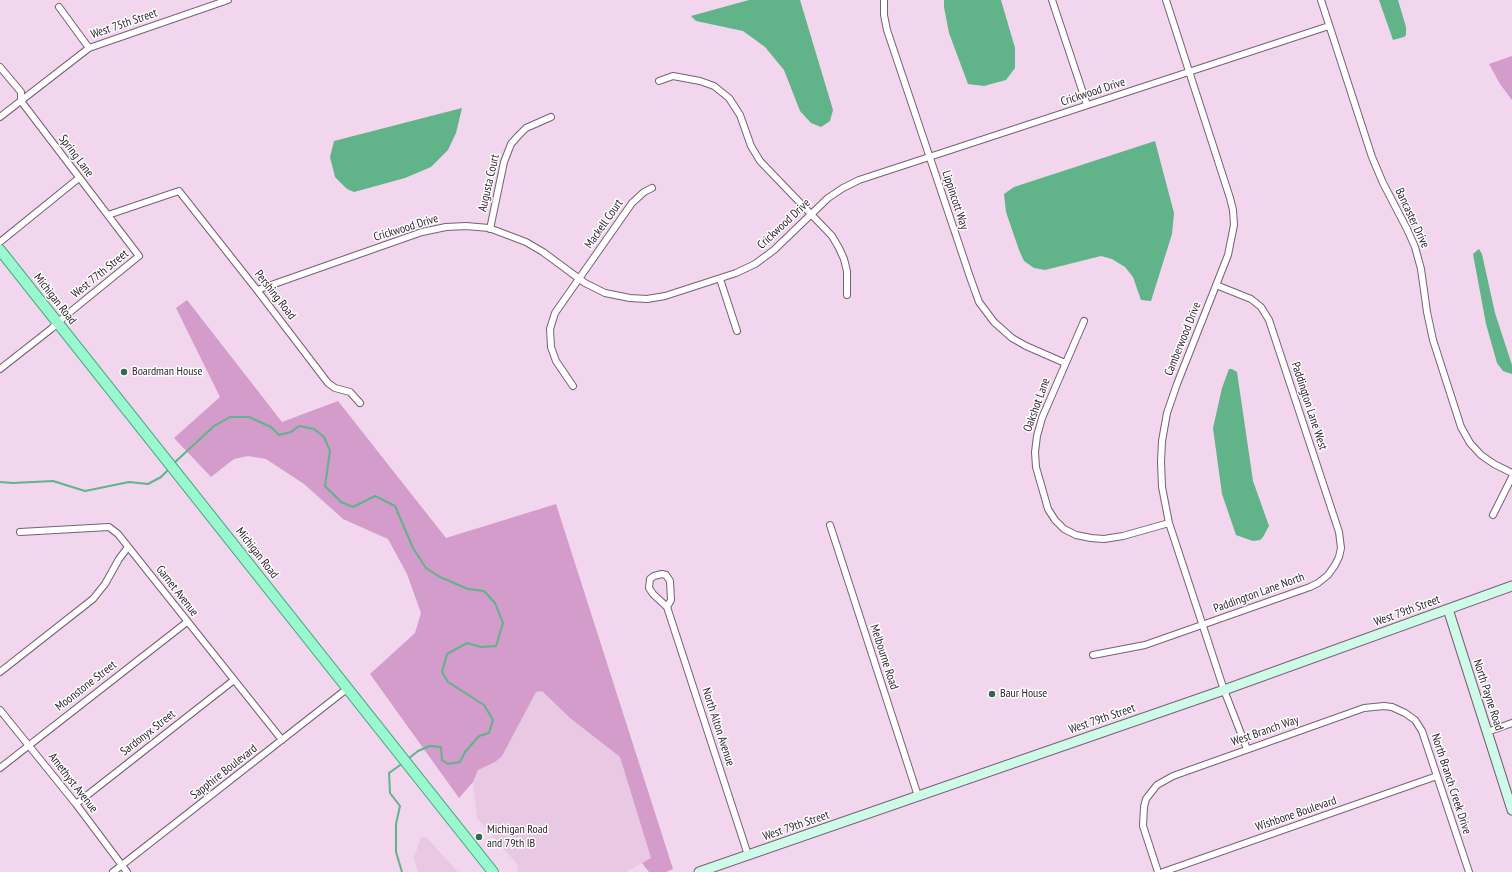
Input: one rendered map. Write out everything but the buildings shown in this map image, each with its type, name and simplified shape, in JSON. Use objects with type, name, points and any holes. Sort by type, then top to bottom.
[{"type":"main road","name":"Michigan Road","points":[[0,250],[493,872]]},
{"type":"main road","name":"West 79th Street","points":[[699,872],[1224,690],[1512,586]]},
{"type":"main road","name":"North Payne Road","points":[[1448,609],[1512,810]]},
{"type":"street","name":"West 75th Street","points":[[0,117],[89,48],[228,0]]},
{"type":"street","name":"Lippincott Way","points":[[884,0],[887,30],[974,291],[984,310],[998,326],[1015,340],[1066,363]]},
{"type":"street","points":[[1052,0],[1087,105]]},
{"type":"street","name":"Camberwood Drive","points":[[1166,0],[1233,210],[1234,225],[1231,245],[1176,384],[1164,428],[1161,475],[1169,523],[1224,690],[1247,750]]},
{"type":"street","name":"Bancaster Drive","points":[[1321,0],[1377,169],[1415,247],[1421,269],[1431,334],[1461,427],[1468,441],[1481,455],[1494,464],[1512,473]]},
{"type":"street","points":[[59,7],[89,48]]},
{"type":"street","name":"Crickwood Drive","points":[[257,290],[422,232],[456,227],[475,227],[505,233],[533,246],[593,288],[616,296],[647,299],[665,296],[744,269],[760,260],[774,250],[836,192],[854,182],[1329,26]]},
{"type":"street","name":"Spring Lane","points":[[0,67],[21,92],[21,101],[139,256]]},
{"type":"street","points":[[659,81],[670,77],[680,76],[704,82],[722,92],[738,109],[751,146],[760,161],[832,236],[841,250],[847,271],[848,295]]},
{"type":"street","name":"Augusta Court","points":[[490,229],[504,162],[511,144],[514,139],[526,128],[551,117]]},
{"type":"street","points":[[0,242],[79,178]]},
{"type":"street","name":"Mackell Court","points":[[573,386],[556,361],[551,348],[550,335],[555,313],[632,203],[644,192],[652,188]]},
{"type":"street","name":"Pershing Road","points":[[108,215],[179,191],[328,382],[335,388],[350,392],[360,403]]},
{"type":"street","name":"West 77th Street","points":[[0,369],[139,256]]},
{"type":"street","points":[[720,278],[737,331]]},
{"type":"street","name":"Paddington Lane West","points":[[1216,285],[1250,299],[1261,306],[1268,317],[1338,529],[1341,548],[1337,562]]},
{"type":"street","name":"Oakshot Lane","points":[[1084,321],[1041,421],[1035,445],[1037,473],[1051,515],[1059,525],[1070,532],[1079,536],[1098,539],[1124,536],[1169,523]]},
{"type":"street","points":[[1492,515],[1512,477]]},
{"type":"street","name":"Melbourne Road","points":[[830,525],[918,796]]},
{"type":"street","name":"Garnet Avenue","points":[[20,532],[109,527],[118,534],[282,740]]},
{"type":"street","points":[[0,672],[93,599],[106,584],[119,559],[128,547]]},
{"type":"street","name":"Paddington Lane North","points":[[1093,655],[1145,645],[1310,588],[1326,578],[1337,562]]},
{"type":"street","name":"North Alton Avenue","points":[[667,607],[671,600],[672,590],[670,581],[666,575],[662,574],[654,576],[650,579],[649,588],[653,594],[667,607],[748,855]]},
{"type":"street","name":"Moonstone Street","points":[[0,768],[187,622]]},
{"type":"street","name":"Sardonyx Street","points":[[76,804],[234,680]]},
{"type":"street","name":"Sapphire Boulevard","points":[[113,872],[348,688]]},
{"type":"street","name":"West Branch Way","points":[[1158,872],[1143,826],[1146,799],[1157,785],[1173,776],[1364,708],[1384,706],[1400,710]]},
{"type":"street","name":"Amethyst Avenue","points":[[0,710],[30,745],[127,872]]},
{"type":"street","name":"North Branch Creek Drive","points":[[1400,710],[1415,720],[1422,731],[1469,872]]},
{"type":"street","points":[[1487,732],[1512,723]]},
{"type":"street","name":"Wishbone Boulevard","points":[[1163,872],[1437,776]]},
{"type":"shaded area","points":[[749,0],[800,0],[833,110],[830,121],[821,127],[811,123],[800,111],[784,70],[765,47],[743,31],[696,21],[691,16]]},
{"type":"shaded area","points":[[944,0],[1001,0],[1015,48],[1015,68],[1006,80],[984,86],[968,84],[949,33]]},
{"type":"shaded area","points":[[1379,0],[1398,0],[1406,27],[1406,35],[1404,37],[1393,40]]},
{"type":"shaded area","points":[[1512,56],[1512,100],[1500,84],[1489,64]]},
{"type":"shaded area","points":[[462,108],[456,133],[448,150],[431,167],[405,178],[354,192],[347,189],[335,177],[330,157],[334,141]]},
{"type":"shaded area","points":[[1155,141],[1174,213],[1172,234],[1151,301],[1141,300],[1133,277],[1125,267],[1112,259],[1101,256],[1045,270],[1034,268],[1024,261],[1006,212],[1004,194],[1014,187]]},
{"type":"shaded area","points":[[1479,249],[1482,254],[1495,313],[1512,365],[1512,374],[1503,371],[1497,363],[1486,324],[1473,254]]},
{"type":"shaded area","points":[[187,300],[282,422],[338,401],[446,538],[556,504],[673,869],[666,872],[649,872],[642,863],[651,858],[620,757],[570,718],[542,691],[536,692],[502,756],[495,762],[478,770],[473,782],[459,798],[370,674],[415,633],[421,613],[407,574],[388,539],[343,519],[304,484],[266,459],[248,456],[234,459],[211,477],[174,438],[220,397],[176,308]]},
{"type":"shaded area","points":[[1229,369],[1237,372],[1253,481],[1269,526],[1260,540],[1253,541],[1236,535],[1222,494],[1213,428],[1222,388]]},
{"type":"shaded area","points":[[542,691],[570,718],[620,757],[651,858],[626,872],[518,872],[517,864],[477,818],[473,782],[478,770],[495,762],[536,692]]},
{"type":"shaded area","points":[[421,837],[427,838],[458,872],[418,872],[414,858]]},
{"type":"waterway","points":[[173,464],[214,426],[230,417],[249,417],[271,427],[279,435],[291,432],[299,426],[314,429],[324,437],[330,451],[325,486],[341,502],[353,507],[375,496],[395,506],[413,548],[426,568],[440,577],[468,589],[484,591],[495,603],[503,623],[496,646],[481,647],[467,643],[447,654],[442,672],[448,682],[484,705],[493,720],[489,733],[479,736],[465,752],[460,762],[448,764],[442,760],[441,747],[430,746],[418,751],[408,759]]},
{"type":"waterway","points":[[0,482],[13,483],[53,481],[85,491],[129,482],[148,484],[161,477],[169,469]]},
{"type":"waterway","points":[[402,872],[396,852],[396,824],[400,806],[390,793],[389,773],[403,763]]},
{"type":"place","name":"Boardman House","points":[[124,372]]},
{"type":"place","name":"Baur House","points":[[992,694]]},
{"type":"place","name":"Michigan Road and 79th IB","points":[[479,837]]}]
